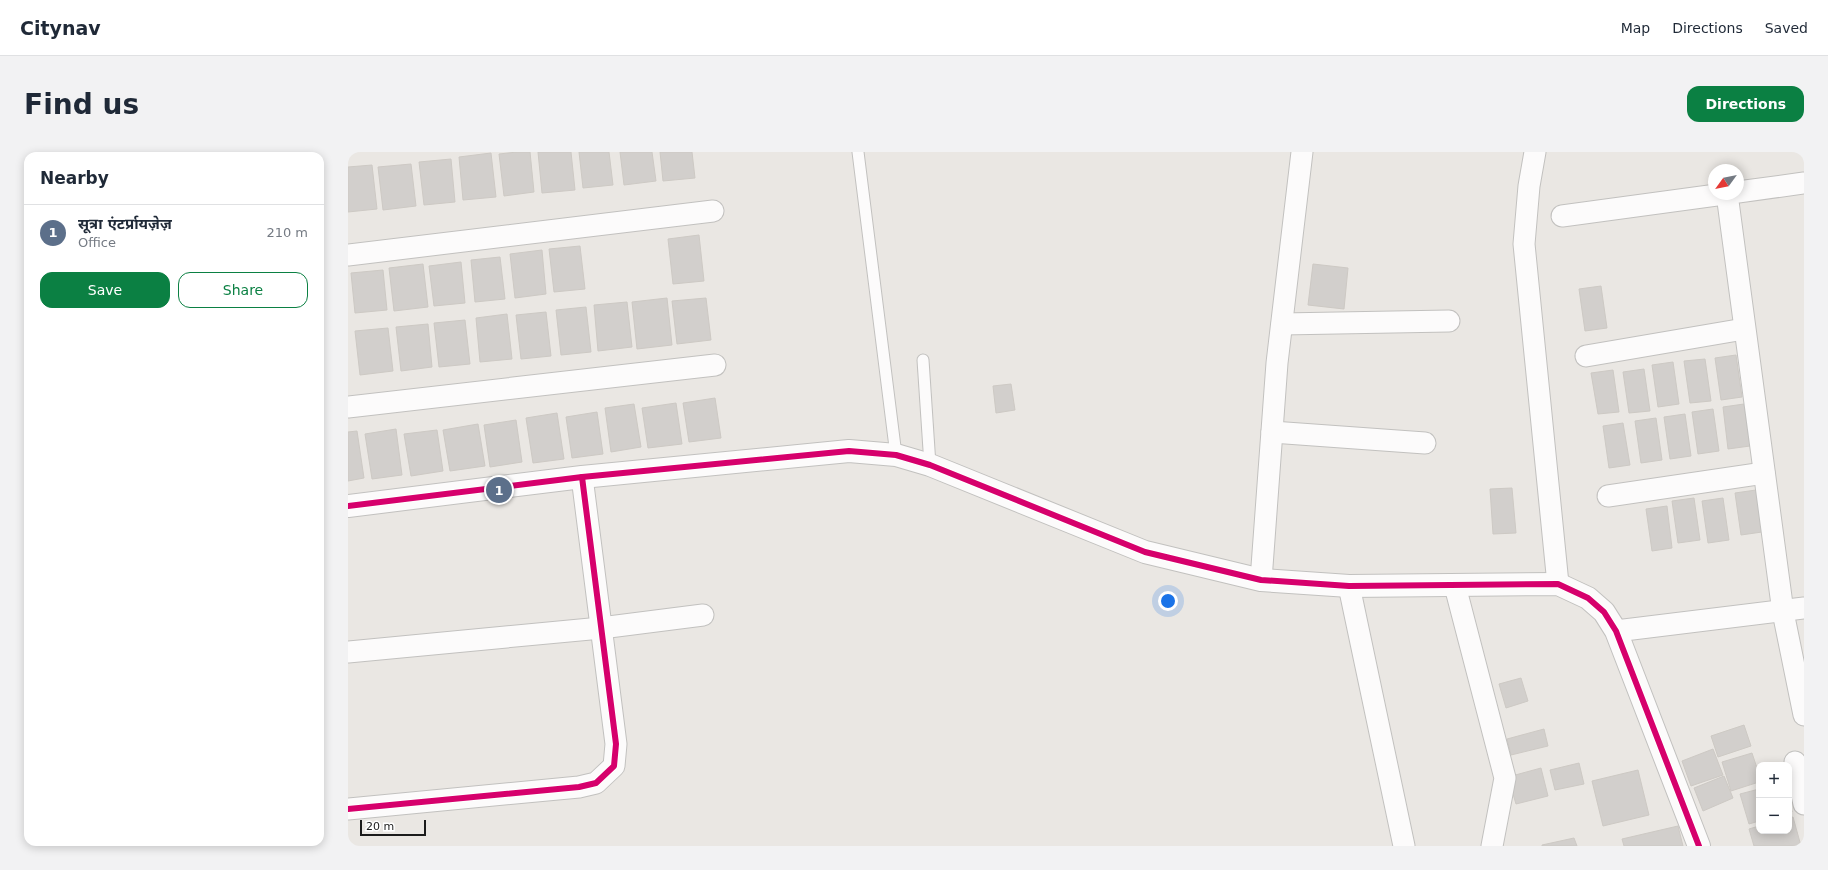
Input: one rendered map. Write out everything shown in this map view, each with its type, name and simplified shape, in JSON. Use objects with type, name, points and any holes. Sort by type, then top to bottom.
[{"type":"street","points":[[1261,580],[1282,324],[1302,152]]},
{"type":"street","points":[[1535,152],[1529,186],[1524,244],[1558,584]]},
{"type":"street","points":[[1744,192],[1803,189]]},
{"type":"street","points":[[1562,216],[1708,196]]},
{"type":"street","points":[[1727,200],[1783,612],[1804,715]]},
{"type":"street","points":[[348,255],[713,211]]},
{"type":"street","points":[[1282,324],[1449,321]]},
{"type":"street","points":[[1586,356],[1744,329]]},
{"type":"street","points":[[348,407],[715,365]]},
{"type":"street","points":[[1272,432],[1425,443]]},
{"type":"street","points":[[348,506],[582,477],[849,451],[896,455],[930,464],[1146,552],[1261,580],[1349,586],[1558,584],[1588,598],[1604,612],[1616,631],[1699,846]]},
{"type":"street","points":[[1608,496],[1764,473]]},
{"type":"street","points":[[348,809],[579,787],[596,782],[614,766],[616,744],[582,477]]},
{"type":"street","points":[[1349,586],[1404,846]]},
{"type":"street","points":[[1455,586],[1505,778],[1492,846]]},
{"type":"street","points":[[1616,631],[1783,612],[1804,608]]},
{"type":"street","points":[[348,652],[601,628],[703,615]]},
{"type":"street","points":[[1796,762],[1804,804]]},
{"type":"lane","points":[[858,152],[896,455]]},
{"type":"lane","points":[[923,360],[930,464]]},
{"type":"building","points":[[530,152],[534,192],[504,196],[499,154]]},
{"type":"building","points":[[538,152],[571,152],[575,190],[542,193]]},
{"type":"building","points":[[579,152],[609,152],[613,185],[583,188]]},
{"type":"building","points":[[620,152],[652,152],[656,181],[624,185]]},
{"type":"building","points":[[660,152],[692,152],[695,178],[663,181]]},
{"type":"building","points":[[491,153],[496,197],[463,200],[459,157]]},
{"type":"building","points":[[451,159],[455,202],[424,205],[419,162]]},
{"type":"building","points":[[411,164],[416,206],[383,210],[378,167]]},
{"type":"building","points":[[372,165],[377,209],[348,212],[348,167]]},
{"type":"building","points":[[699,235],[704,281],[673,284],[668,239]]},
{"type":"building","points":[[580,246],[585,289],[554,292],[549,249]]},
{"type":"building","points":[[542,250],[546,294],[515,298],[510,254]]},
{"type":"building","points":[[500,257],[505,299],[475,302],[471,260]]},
{"type":"building","points":[[461,262],[465,303],[434,306],[429,266]]},
{"type":"building","points":[[423,264],[428,307],[394,311],[389,268]]},
{"type":"building","points":[[1313,264],[1348,268],[1344,309],[1308,305]]},
{"type":"building","points":[[383,270],[387,310],[355,313],[351,273]]},
{"type":"building","points":[[1601,286],[1607,328],[1585,331],[1579,289]]},
{"type":"building","points":[[667,298],[672,345],[637,349],[632,302]]},
{"type":"building","points":[[706,298],[711,340],[677,344],[672,301]]},
{"type":"building","points":[[627,302],[632,347],[598,351],[594,305]]},
{"type":"building","points":[[586,307],[591,352],[561,355],[556,310]]},
{"type":"building","points":[[546,312],[551,356],[521,359],[516,315]]},
{"type":"building","points":[[507,314],[512,359],[480,362],[476,318]]},
{"type":"building","points":[[465,320],[470,364],[439,367],[434,323]]},
{"type":"building","points":[[428,324],[432,367],[401,371],[396,327]]},
{"type":"building","points":[[388,328],[393,371],[360,375],[355,331]]},
{"type":"building","points":[[1736,355],[1742,397],[1721,400],[1715,358]]},
{"type":"building","points":[[1705,359],[1711,401],[1690,403],[1684,361]]},
{"type":"building","points":[[1673,362],[1679,404],[1658,407],[1652,365]]},
{"type":"building","points":[[1644,369],[1650,411],[1629,413],[1623,372]]},
{"type":"building","points":[[1613,370],[1619,412],[1598,414],[1591,373]]},
{"type":"building","points":[[1011,384],[1015,410],[996,413],[993,386]]},
{"type":"building","points":[[715,398],[721,438],[689,442],[683,403]]},
{"type":"building","points":[[676,403],[682,444],[648,448],[642,408]]},
{"type":"building","points":[[634,404],[641,447],[611,452],[605,408]]},
{"type":"building","points":[[1744,404],[1750,446],[1728,449],[1723,407]]},
{"type":"building","points":[[1713,409],[1719,451],[1698,454],[1692,412]]},
{"type":"building","points":[[597,412],[603,454],[572,458],[566,417]]},
{"type":"building","points":[[557,413],[564,459],[533,463],[526,418]]},
{"type":"building","points":[[1685,414],[1691,456],[1670,459],[1664,417]]},
{"type":"building","points":[[1656,418],[1662,460],[1641,463],[1635,421]]},
{"type":"building","points":[[516,420],[522,462],[490,467],[484,425]]},
{"type":"building","points":[[1623,423],[1630,465],[1609,468],[1603,426]]},
{"type":"building","points":[[478,424],[485,466],[450,471],[443,430]]},
{"type":"building","points":[[396,429],[402,475],[372,479],[365,434]]},
{"type":"building","points":[[437,430],[443,471],[411,476],[404,434]]},
{"type":"building","points":[[357,431],[364,478],[348,481],[348,432]]},
{"type":"building","points":[[1512,488],[1516,533],[1493,534],[1490,489]]},
{"type":"building","points":[[1756,490],[1762,532],[1741,535],[1735,493]]},
{"type":"building","points":[[1694,498],[1700,540],[1678,543],[1672,501]]},
{"type":"building","points":[[1723,498],[1729,540],[1708,543],[1702,501]]},
{"type":"building","points":[[1667,506],[1672,548],[1652,551],[1646,509]]},
{"type":"building","points":[[1521,678],[1528,701],[1506,708],[1499,684]]},
{"type":"building","points":[[1744,725],[1751,746],[1718,757],[1711,736]]},
{"type":"building","points":[[1544,729],[1548,746],[1511,755],[1507,739]]},
{"type":"building","points":[[1713,749],[1723,775],[1691,786],[1682,761]]},
{"type":"building","points":[[1752,753],[1756,765],[1756,783],[1731,791],[1722,762]]},
{"type":"building","points":[[1579,763],[1584,784],[1555,790],[1550,770]]},
{"type":"building","points":[[1541,768],[1548,796],[1516,804],[1508,777]]},
{"type":"building","points":[[1638,770],[1649,815],[1603,826],[1592,781]]},
{"type":"building","points":[[1724,776],[1733,798],[1703,811],[1694,788]]},
{"type":"building","points":[[1756,790],[1756,822],[1749,824],[1740,794]]},
{"type":"building","points":[[1792,817],[1801,846],[1754,846],[1749,829],[1756,827],[1756,834],[1792,834]]},
{"type":"building","points":[[1678,826],[1683,846],[1624,846],[1622,839]]},
{"type":"building","points":[[1574,838],[1577,846],[1542,846],[1542,845]]},
{"type":"cycle path","points":[[348,506],[582,477],[849,451],[896,455],[930,465],[1145,552],[1261,580],[1349,586],[1558,584],[1588,598],[1604,612],[1616,631],[1699,846]]},
{"type":"cycle path","points":[[348,809],[579,787],[596,783],[614,766],[616,744],[582,477]]},
{"type":"place","name":"सूत्रा एंटर्प्रायज़ेज़","points":[[499,490]]}]
